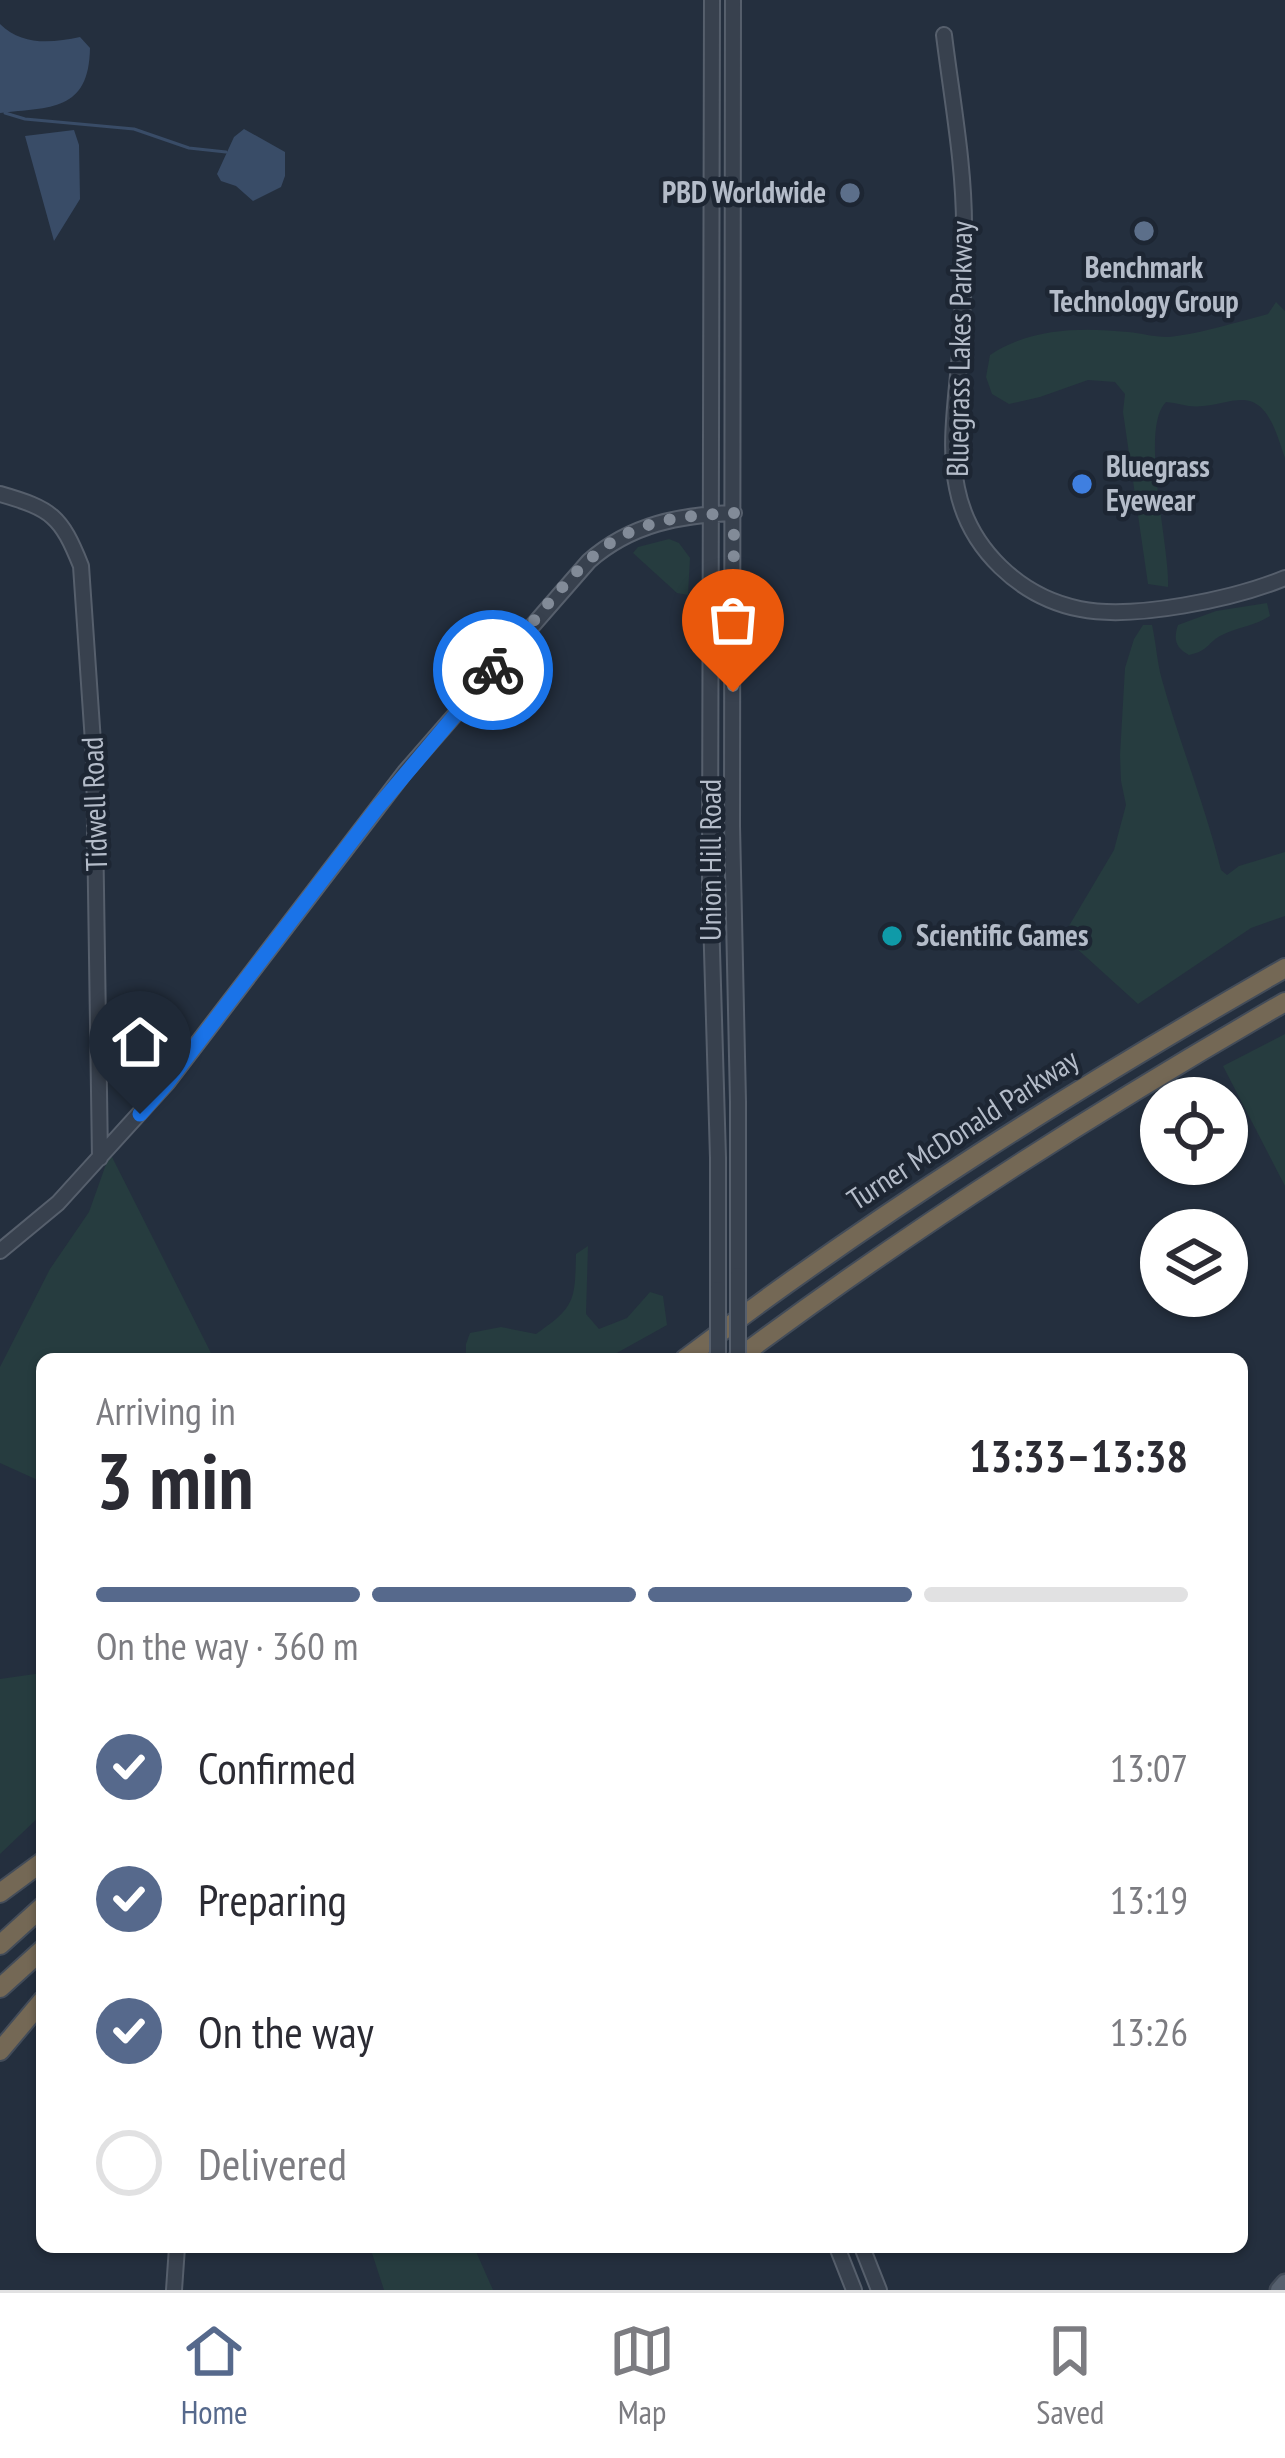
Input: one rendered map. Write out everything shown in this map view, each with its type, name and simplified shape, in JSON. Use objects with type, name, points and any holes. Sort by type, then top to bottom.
[{"type":"highway","name":"Turner McDonald Parkway","points":[[693,1353],[964,1163],[1285,968]]},
{"type":"highway","name":"Turner McDonald Parkway","points":[[746,1353],[1004,1173],[1285,1002]]},
{"type":"highway","points":[[0,1893],[36,1866]]},
{"type":"highway","points":[[0,1946],[36,1913]]},
{"type":"highway","points":[[0,1988],[36,1955]]},
{"type":"highway","points":[[0,2051],[36,2008]]},
{"type":"main road","points":[[1279,2290],[1285,2283]]},
{"type":"street","name":"Union Hill Road","points":[[712,0],[711,943],[718,1353]]},
{"type":"street","name":"Union Hill Road","points":[[733,0],[732,826],[738,1353]]},
{"type":"street","name":"Bluegrass Lakes Parkway","points":[[944,34],[964,226],[955,469],[961,502],[980,543],[1024,586],[1064,604],[1096,611],[1192,602],[1285,578]]},
{"type":"street","name":"Tidwell Road","points":[[0,494],[54,516],[70,538],[81,566],[94,757],[100,1159]]},
{"type":"street","points":[[0,1251],[58,1203],[167,1083],[405,772],[579,571],[609,544],[632,532],[675,518],[734,513]]},
{"type":"street","points":[[175,2290],[177,2253]]},
{"type":"street","points":[[840,2253],[854,2290]]},
{"type":"street","points":[[864,2253],[879,2290]]},
{"type":"green space","points":[[1276,302],[1285,311],[1285,458],[1271,421],[1252,402],[1198,406],[1166,402],[1158,416],[1155,462],[1168,587],[1148,584],[1123,412],[1125,394],[1115,382],[1088,380],[1009,404],[992,394],[986,377],[990,355],[1022,339],[1056,331],[1189,334],[1268,314]]},
{"type":"green space","points":[[669,539],[679,543],[690,558],[688,595],[677,593],[633,553],[638,547]]},
{"type":"green space","points":[[1267,603],[1270,616],[1222,635],[1201,651],[1189,655],[1177,643],[1178,625],[1216,611]]},
{"type":"green space","points":[[1143,625],[1152,625],[1162,680],[1221,870],[1227,875],[1239,866],[1285,852],[1285,916],[1251,928],[1138,1004],[1063,936],[1114,850],[1126,805],[1120,755],[1125,668]]},
{"type":"green space","points":[[1285,1034],[1285,1186],[1248,1114],[1248,1077],[1229,1077],[1223,1066]]},
{"type":"green space","points":[[110,1153],[211,1353],[36,1353],[36,1479],[0,1463],[0,1367],[50,1269],[89,1212]]},
{"type":"green space","points":[[588,1246],[586,1314],[599,1329],[627,1318],[650,1292],[663,1296],[667,1325],[617,1353],[466,1353],[470,1333],[501,1327],[536,1334],[559,1317],[573,1293],[576,1254]]},
{"type":"green space","points":[[36,1674],[36,1820],[0,1854],[0,1679]]},
{"type":"green space","points":[[372,2253],[477,2253],[493,2290],[384,2290]]},
{"type":"water","points":[[0,24],[28,39],[80,37],[90,48],[88,69],[74,95],[50,107],[0,113]]},
{"type":"water","points":[[244,129],[285,152],[281,187],[253,201],[217,174],[234,137]]},
{"type":"water","points":[[74,130],[79,145],[80,199],[54,241],[25,136]]},
{"type":"waterway","points":[[5,113],[134,129],[189,148],[226,152]]},
{"type":"way so far","points":[[493,670],[589,560],[609,544],[675,518],[734,513],[733,692]]},
{"type":"place","name":"PBD Worldwide","points":[[850,193]]},
{"type":"place","name":"Benchmark Technology Group","points":[[1144,231]]},
{"type":"place","name":"Bluegrass Eyewear","points":[[1082,484]]},
{"type":"place","name":"Scientific Games","points":[[892,936]]},
{"type":"route","points":[[140,1114],[377,808],[493,670]]}]
